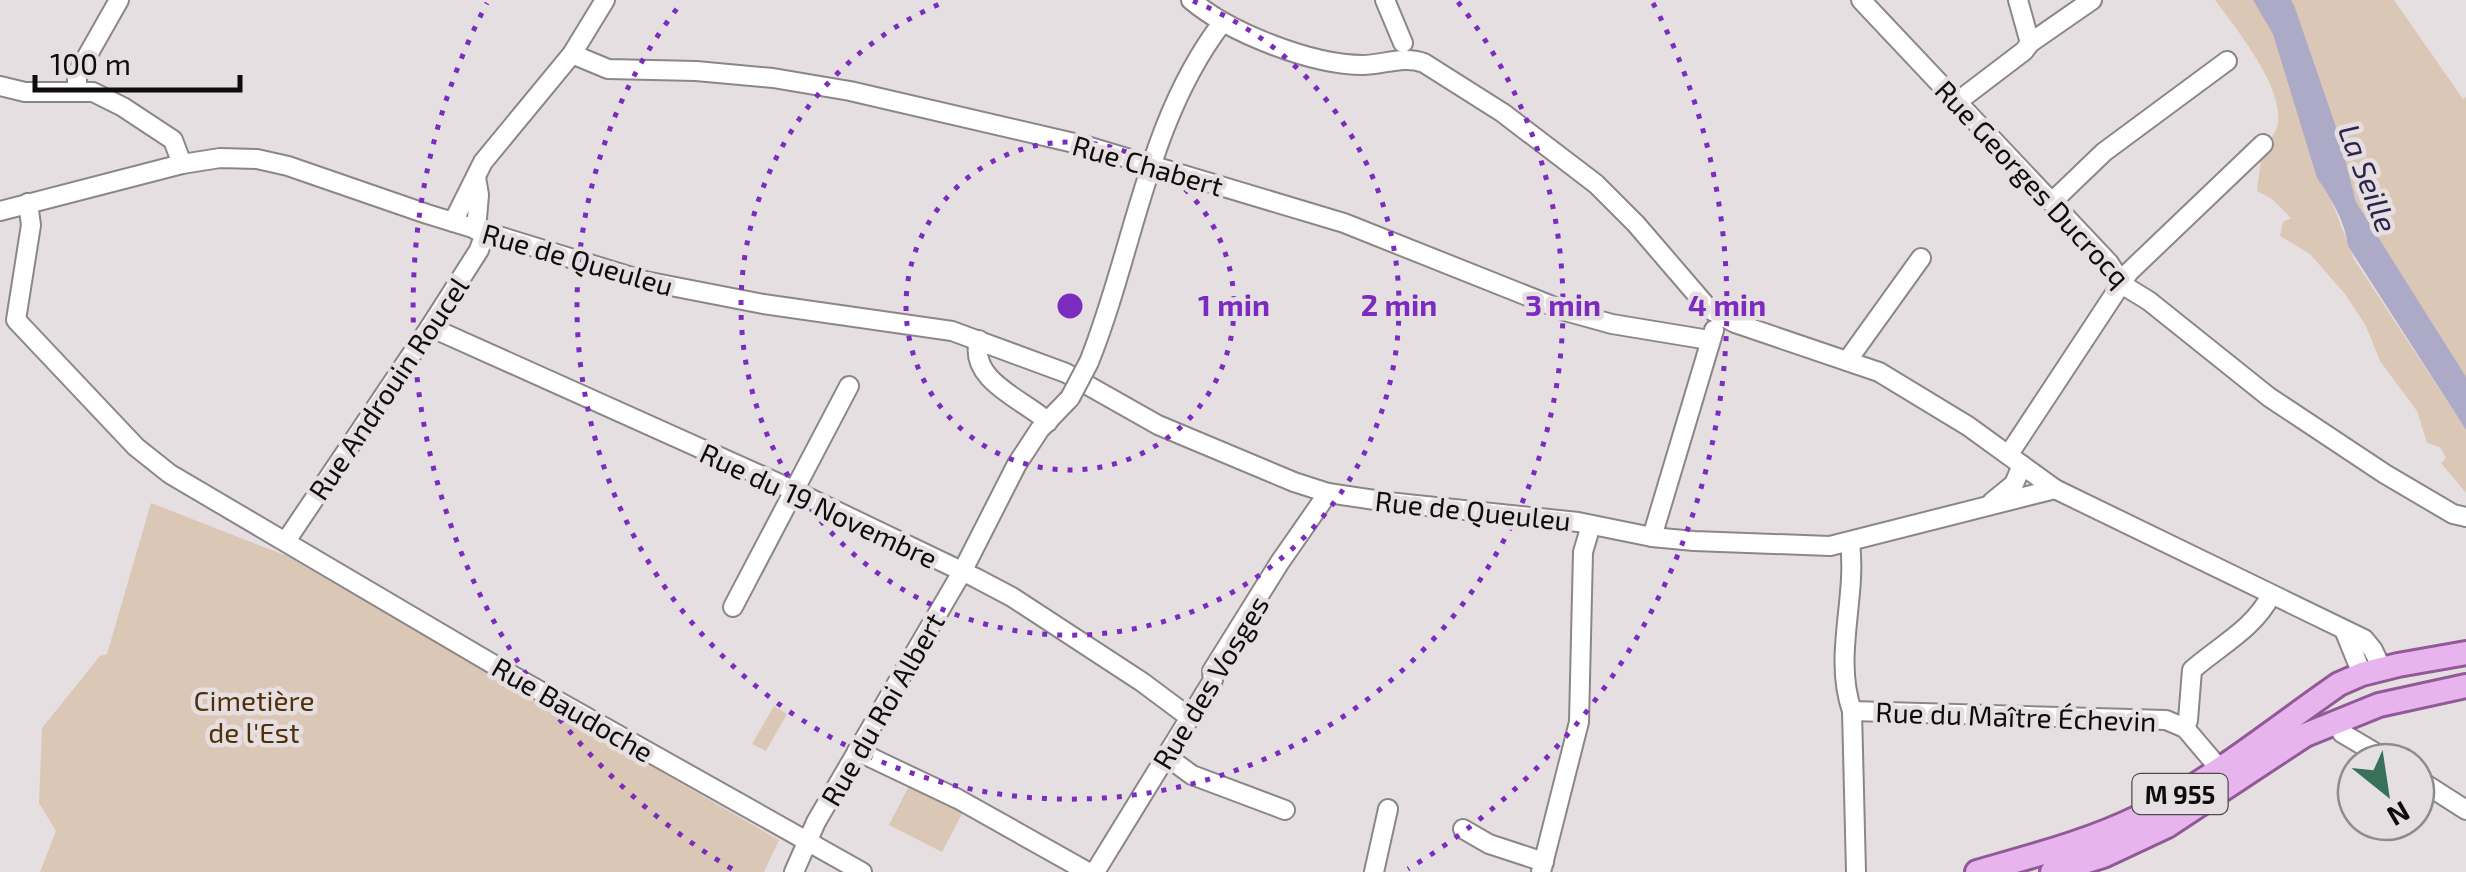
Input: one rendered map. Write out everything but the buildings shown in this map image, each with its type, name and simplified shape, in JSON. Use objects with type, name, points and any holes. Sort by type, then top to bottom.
[{"type":"main road","name":"M 955","points":[[1977,872],[2114,828],[2167,802],[2340,684],[2372,671],[2466,652]]},
{"type":"main road","points":[[2372,671],[2379,705]]},
{"type":"main road","name":"M 955","points":[[2052,872],[2103,856],[2166,826],[2305,735],[2336,721],[2379,705],[2466,686]]},
{"type":"street","points":[[77,90],[76,74],[119,0]]},
{"type":"street","points":[[452,222],[504,132],[566,61],[604,0]]},
{"type":"street","points":[[1191,0],[1222,23],[1283,48],[1346,64],[1407,54]]},
{"type":"street","points":[[1385,0],[1407,54],[1503,113],[1596,184],[1636,224],[1709,310],[1879,372],[1915,392],[2054,488],[2345,632],[2372,671]]},
{"type":"street","name":"Rue Georges Ducrocq","points":[[1861,0],[2109,263],[2123,285],[2288,410],[2437,506],[2466,517]]},
{"type":"street","points":[[2018,0],[2030,43]]},
{"type":"street","points":[[1957,102],[2024,52],[2030,43],[2092,0]]},
{"type":"street","points":[[1153,165],[1188,71],[1222,23]]},
{"type":"street","name":"Rue Chabert","points":[[566,61],[608,69],[734,74],[850,91],[1087,146],[1344,224],[1565,310],[1612,324],[1710,340]]},
{"type":"street","points":[[2052,202],[2104,152],[2228,62]]},
{"type":"street","points":[[0,86],[25,92],[93,92],[172,140],[182,164]]},
{"type":"street","points":[[1992,502],[2014,484],[2015,459],[2132,268],[2263,144]]},
{"type":"street","name":"Rue de Queuleu","points":[[0,211],[182,164],[220,158],[258,159],[646,282],[843,316],[939,328],[980,340],[1066,372],[1188,439],[1328,493],[1652,536],[1830,546],[2054,488]]},
{"type":"street","name":"Rue du Roi Albert","points":[[794,872],[857,751],[962,572],[1017,464],[1070,398],[1089,362],[1153,165]]},
{"type":"street","points":[[476,177],[480,231]]},
{"type":"street","points":[[16,320],[30,225],[28,203]]},
{"type":"street","name":"Rue Androuin Roucel","points":[[286,541],[479,250],[480,231]]},
{"type":"street","points":[[1848,361],[1921,258]]},
{"type":"street","name":"Rue Baudoche","points":[[0,300],[136,447],[170,474],[521,681],[862,872]]},
{"type":"street","points":[[1652,536],[1718,315]]},
{"type":"street","name":"Rue du 19 Novembre","points":[[430,327],[793,492],[1012,597],[1189,717]]},
{"type":"street","points":[[980,340],[978,355],[990,378],[1048,422]]},
{"type":"street","points":[[733,607],[849,386]]},
{"type":"street","name":"Rue des Vosges","points":[[1092,872],[1213,680],[1212,671],[1328,493]]},
{"type":"street","points":[[1464,829],[1542,867],[1577,736],[1584,552],[1591,525]]},
{"type":"street","points":[[1850,543],[1844,666],[1845,690],[1852,711],[1856,872]]},
{"type":"street","points":[[2185,728],[2192,670],[2264,610],[2271,595]]},
{"type":"street","name":"Rue du Maître Échevin","points":[[1852,711],[2166,720],[2185,728],[2219,768]]},
{"type":"street","points":[[2336,721],[2342,733],[2357,742]]},
{"type":"street","points":[[857,751],[958,799],[1092,872]]},
{"type":"street","points":[[1166,756],[1192,776],[1284,810]]},
{"type":"street","points":[[2436,790],[2465,807]]},
{"type":"street","points":[[1374,872],[1388,809]]},
{"type":"green space","points":[[2215,0],[2394,0],[2463,99],[2466,97],[2466,400],[2356,202],[2351,184],[2312,158],[2317,178],[2330,197],[2354,259],[2466,430],[2466,493],[2441,463],[2446,458],[2440,447],[2427,443],[2417,411],[2380,361],[2366,326],[2345,294],[2310,254],[2280,236],[2283,222],[2291,218],[2272,199],[2257,191],[2263,144],[2275,131],[2278,114],[2274,94],[2252,51]]},
{"type":"green space","name":"Cimetière de l'Est","points":[[151,503],[287,556],[779,840],[764,872],[40,872],[56,831],[39,803],[42,728],[100,656],[107,654]]},
{"type":"green space","points":[[774,706],[787,714],[766,751],[752,744]]},
{"type":"green space","points":[[910,784],[964,810],[942,852],[889,825]]},
{"type":"shaded area","points":[[2253,0],[2291,0],[2294,5],[2338,133],[2356,202],[2466,377],[2466,430],[2348,246],[2337,210],[2317,178],[2273,34]]},
{"type":"water label","name":"La Seille","points":[[2369,178]]}]
